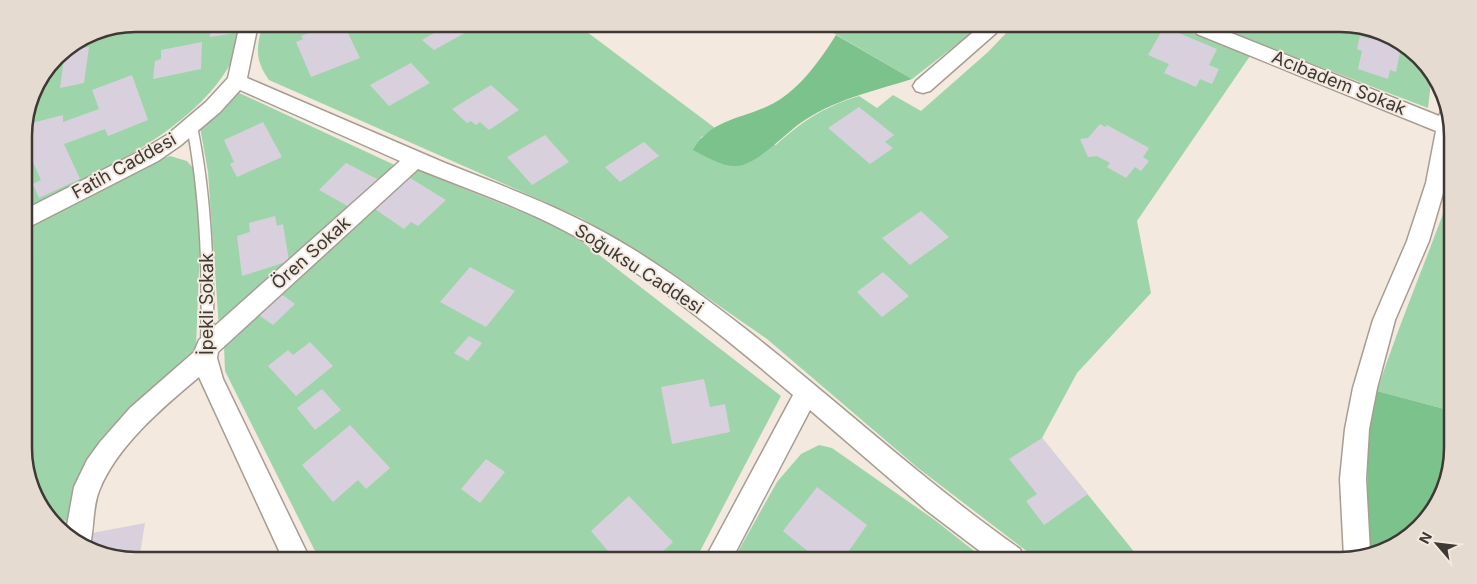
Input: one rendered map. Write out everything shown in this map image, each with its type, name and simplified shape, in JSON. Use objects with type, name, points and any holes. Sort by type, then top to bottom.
[{"type":"street","points":[[237,81],[246,32]]},
{"type":"street","points":[[923,86],[985,32]]},
{"type":"street","name":"Acıbadem Sokak","points":[[1211,32],[1443,119]]},
{"type":"street","name":"Fatih Caddesi","points":[[33,216],[151,155],[192,126],[237,81]]},
{"type":"street","name":"Soğuksu Caddesi","points":[[237,81],[415,159],[545,212],[591,234],[679,292],[741,339],[807,392],[924,494],[1002,551]]},
{"type":"street","points":[[1357,550],[1353,479],[1357,429],[1365,388],[1384,320],[1418,241],[1436,182],[1444,141]]},
{"type":"street","name":"Ören Sokak","points":[[79,534],[87,488],[108,452],[165,390],[415,159]]},
{"type":"street","name":"İpekli Sokak","points":[[206,352],[212,381],[294,552]]},
{"type":"street","points":[[722,552],[807,392]]},
{"type":"lane","name":"İpekli Sokak","points":[[192,126],[200,160],[207,214],[209,289],[206,352]]},
{"type":"green space","points":[[240,32],[235,52],[228,68],[211,92],[189,113],[164,133],[136,151],[33,205],[33,123],[36,109],[43,90],[54,73],[68,58],[90,43],[123,33]]},
{"type":"green space","points":[[261,32],[587,32],[715,128],[700,138],[776,145],[815,115],[836,104],[859,96],[877,108],[893,95],[921,111],[988,52],[1007,32],[1190,32],[1250,56],[1137,221],[1151,293],[1077,373],[1042,438],[1134,551],[1027,551],[918,468],[767,339],[685,282],[581,218],[269,80],[259,59]]},
{"type":"green space","points":[[832,32],[973,32],[912,79]]},
{"type":"green space","points":[[1229,32],[1341,32],[1374,38],[1398,50],[1409,58],[1423,73],[1431,84],[1428,108]]},
{"type":"green space","points":[[836,35],[912,79],[839,102],[825,109],[799,124],[758,157],[743,165],[730,166],[693,150],[700,139],[719,125],[774,103],[793,90],[817,63]]},
{"type":"green space","points":[[237,92],[399,167],[219,328],[208,172],[200,127]]},
{"type":"green space","points":[[170,156],[187,161],[194,169],[200,243],[196,348],[138,401],[96,448],[67,525],[58,516],[43,494],[34,468],[32,448],[33,224],[154,161]]},
{"type":"green space","points":[[415,169],[547,222],[576,237],[781,396],[700,552],[315,552],[225,371],[224,345]]},
{"type":"green space","points":[[1444,210],[1444,409],[1377,391]]},
{"type":"green space","points":[[1377,391],[1444,409],[1444,461],[1434,494],[1419,516],[1416,519],[1412,519],[1412,523],[1409,526],[1393,538],[1368,548],[1367,441]]},
{"type":"green space","points":[[819,445],[832,448],[936,521],[974,551],[738,552],[777,482],[801,454]]},
{"type":"building","points":[[210,32],[236,32],[236,33],[210,37]]},
{"type":"building","points":[[312,32],[347,32],[360,58],[311,77],[296,42],[303,39],[301,36]]},
{"type":"building","points":[[436,32],[467,32],[434,50],[422,40]]},
{"type":"building","points":[[1161,32],[1176,32],[1217,49],[1209,65],[1219,69],[1212,84],[1200,79],[1196,87],[1164,73],[1169,64],[1148,55]]},
{"type":"building","points":[[1360,36],[1370,39],[1370,37],[1387,43],[1400,52],[1396,72],[1390,70],[1388,79],[1358,69],[1362,51],[1357,49]]},
{"type":"building","points":[[202,42],[201,69],[153,79],[155,61],[161,59],[161,50]]},
{"type":"building","points":[[89,47],[84,83],[60,88],[63,63],[81,48]]},
{"type":"building","points":[[411,63],[430,83],[389,106],[370,85]]},
{"type":"building","points":[[132,75],[148,120],[108,136],[105,129],[64,144],[80,179],[39,198],[33,184],[41,180],[33,162],[33,123],[63,115],[63,122],[99,109],[92,90]]},
{"type":"building","points":[[491,85],[519,110],[489,130],[480,122],[476,125],[471,121],[467,123],[452,109]]},
{"type":"building","points":[[859,107],[894,135],[885,142],[893,148],[870,164],[828,128]]},
{"type":"building","points":[[263,122],[282,157],[237,177],[230,164],[234,162],[224,140]]},
{"type":"building","points":[[1100,124],[1105,127],[1107,125],[1149,148],[1143,157],[1149,161],[1141,171],[1135,167],[1126,178],[1107,167],[1110,163],[1097,156],[1088,157],[1080,139],[1088,138]]},
{"type":"building","points":[[545,135],[569,162],[532,185],[507,157]]},
{"type":"building","points":[[644,142],[659,156],[620,182],[605,167]]},
{"type":"building","points":[[346,163],[379,180],[351,208],[319,190]]},
{"type":"building","points":[[407,176],[446,200],[418,226],[411,222],[404,229],[372,207]]},
{"type":"building","points":[[921,211],[949,237],[910,265],[882,238]]},
{"type":"building","points":[[275,216],[277,226],[283,224],[289,261],[242,276],[237,236],[250,232],[249,223]]},
{"type":"building","points":[[470,267],[515,291],[486,327],[440,302]]},
{"type":"building","points":[[883,272],[909,296],[882,317],[857,292]]},
{"type":"building","points":[[280,293],[295,304],[273,325],[257,314]]},
{"type":"building","points":[[469,336],[482,343],[468,361],[454,353]]},
{"type":"building","points":[[310,342],[333,366],[296,396],[268,366],[288,350],[293,355]]},
{"type":"building","points":[[704,379],[710,407],[725,404],[730,432],[672,444],[661,387]]},
{"type":"building","points":[[322,389],[341,410],[315,430],[297,408]]},
{"type":"building","points":[[350,425],[390,468],[366,489],[358,480],[333,502],[302,465]]},
{"type":"building","points":[[1042,438],[1088,494],[1044,525],[1026,501],[1037,494],[1009,459]]},
{"type":"building","points":[[486,459],[505,472],[480,503],[461,489]]},
{"type":"building","points":[[817,487],[867,525],[849,551],[808,551],[783,531]]},
{"type":"building","points":[[629,496],[673,542],[663,552],[608,552],[591,531]]},
{"type":"building","points":[[145,523],[140,552],[116,550],[90,541],[92,533]]}]
